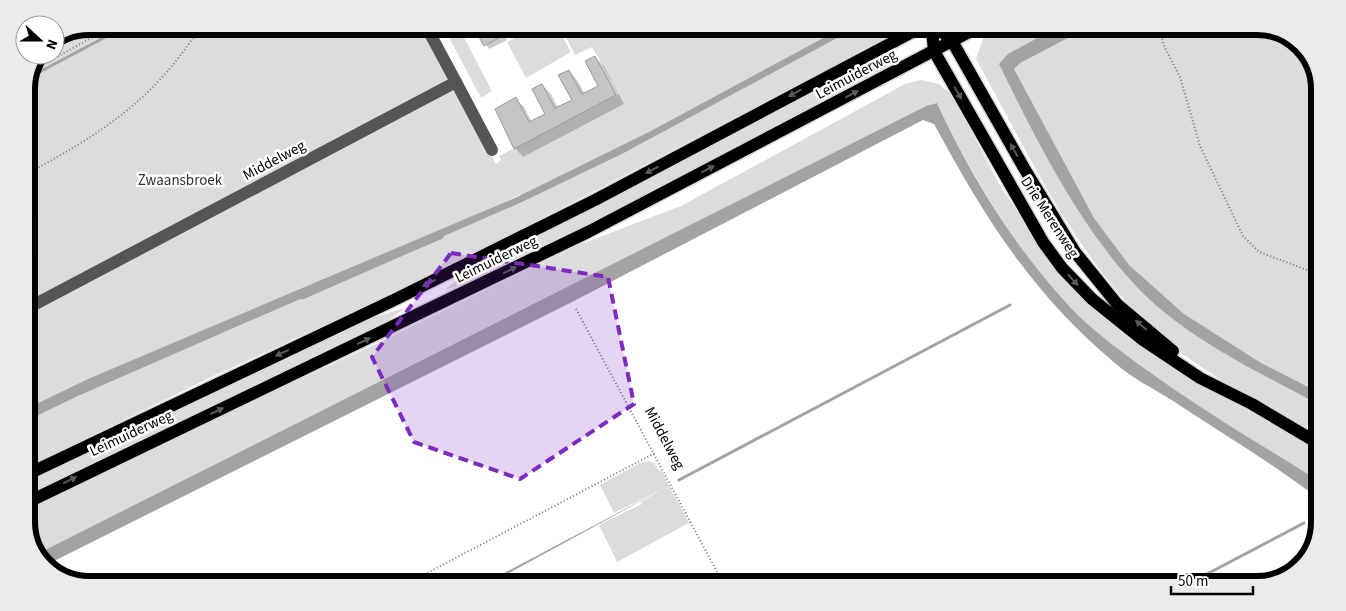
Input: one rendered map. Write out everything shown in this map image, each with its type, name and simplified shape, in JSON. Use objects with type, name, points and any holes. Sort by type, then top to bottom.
[{"type":"main road","name":"Leimuiderweg","points":[[35,471],[446,274],[595,200],[907,35]]},
{"type":"main road","name":"Drie Merenweg","points":[[932,35],[934,51],[1023,210],[1062,268],[1092,299],[1143,340],[1200,378],[1252,404]]},
{"type":"main road","name":"Drie Merenweg","points":[[945,35],[952,41],[1024,168],[1075,252],[1093,277],[1117,304],[1168,348],[1252,404],[1311,439]]},
{"type":"main road","name":"Leimuiderweg","points":[[35,499],[588,232],[963,35]]},
{"type":"lane","points":[[431,35],[492,150]]},
{"type":"lane","name":"Middelweg","points":[[35,304],[456,82]]},
{"type":"path","points":[[41,66],[97,35]]},
{"type":"path","points":[[35,169],[79,146],[132,109],[183,53],[195,35]]},
{"type":"path","points":[[1163,35],[1163,44],[1180,77],[1200,146],[1243,236],[1259,252],[1311,271]]},
{"type":"path","name":"Middelweg","points":[[576,309],[720,576]]},
{"type":"path","points":[[421,576],[655,453]]},
{"type":"highlighted area","points":[[451,253],[608,277],[634,404],[520,479],[414,442],[372,357]]},
{"type":"green space","name":"Zwaansbroek","points":[[82,35],[428,35],[496,164],[501,160],[499,156],[619,94],[592,47],[575,55],[565,35],[832,35],[522,200],[520,195],[35,411],[35,86],[41,65],[65,65],[65,41]]},
{"type":"green space","points":[[448,35],[463,35],[492,91],[481,98]]},
{"type":"green space","points":[[522,35],[562,35],[571,52],[526,78],[507,42]]},
{"type":"green space","points":[[843,35],[893,35],[439,272],[205,380],[35,464],[35,417],[78,396],[520,203],[622,154]]},
{"type":"green space","points":[[984,35],[1257,35],[1278,39],[1290,46],[1300,56],[1308,72],[1311,86],[1311,432],[1231,386],[1183,354],[1148,325],[1117,292],[1064,218],[976,59]]},
{"type":"green space","points":[[888,51],[895,64],[599,220],[478,280],[444,290],[474,269]]},
{"type":"green space","points":[[921,80],[939,84],[951,94],[1001,187],[1061,272],[1204,384],[1311,445],[1311,476],[1165,383],[1115,347],[1079,316],[1031,261],[996,211],[965,158],[937,103],[926,106],[44,551],[41,546],[36,532],[35,507],[167,441],[380,342],[576,246],[681,206],[905,84]]},
{"type":"green space","points":[[405,308],[375,330],[105,457],[35,492],[35,478],[101,445],[371,318]]},
{"type":"green space","points":[[649,461],[654,463],[659,471],[661,470],[689,523],[617,562],[599,525],[642,504],[641,502],[665,488],[614,513],[600,485],[640,463]]},
{"type":"shaded area","points":[[829,35],[843,35],[622,154],[520,203],[78,396],[35,417],[35,405],[88,379],[517,197],[649,132]]},
{"type":"shaded area","points":[[1043,35],[1073,35],[1020,63],[1014,69],[1094,218],[1129,265],[1184,314],[1261,363],[1311,388],[1311,400],[1207,343],[1173,319],[1145,295],[1120,267],[1095,236],[1073,202],[1033,131],[999,64],[1008,54]]},
{"type":"shaded area","points":[[937,103],[964,158],[996,211],[1031,261],[1071,308],[1106,340],[1165,383],[1311,476],[1311,493],[1262,458],[1129,374],[1086,337],[1059,310],[1013,253],[972,191],[934,124],[923,120],[570,303],[53,562],[44,551],[926,106]]},
{"type":"shaded area","points":[[665,488],[503,576],[498,576]]},
{"type":"building","points":[[478,35],[504,35],[484,46]]},
{"type":"building","points":[[595,56],[616,95],[514,149],[495,109],[516,97],[529,122],[545,114],[532,89],[542,84],[555,108],[572,100],[558,75],[569,70],[582,94],[598,86],[585,61]]},
{"type":"waterway","points":[[38,73],[109,35]]},
{"type":"waterway","points":[[302,298],[442,237]]},
{"type":"waterway","points":[[679,480],[1010,305]]},
{"type":"waterway","points":[[1203,576],[1304,523]]}]
